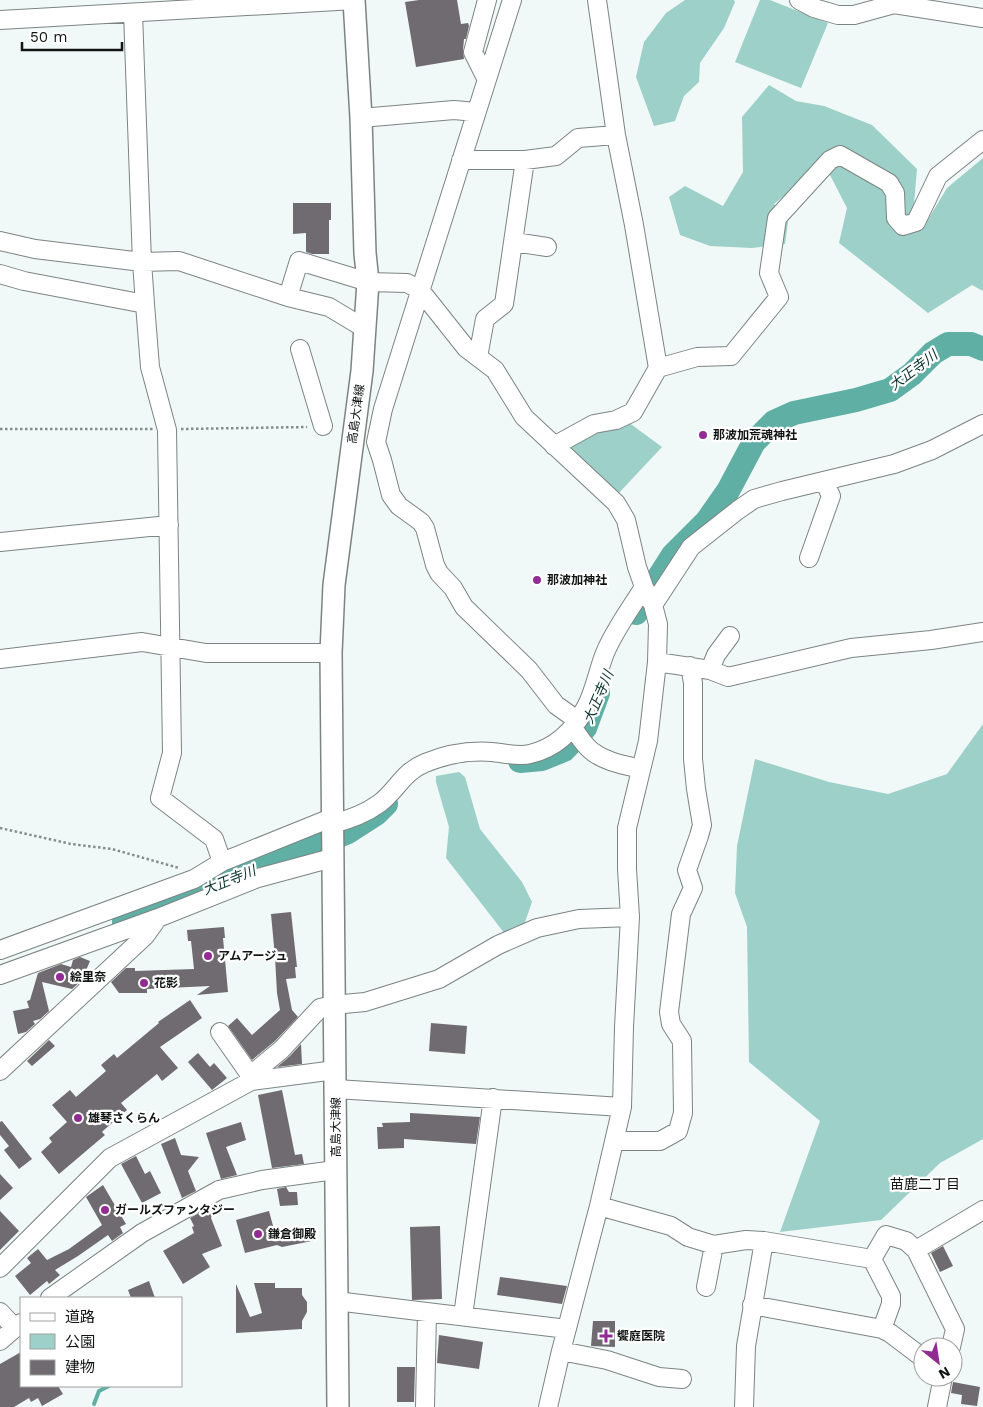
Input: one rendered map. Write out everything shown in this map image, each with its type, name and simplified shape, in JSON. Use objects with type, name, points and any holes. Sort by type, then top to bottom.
[{"type":"main road","name":"高島大津線","points":[[338,1407],[331,835],[331,653],[334,585],[362,371],[368,282],[364,254],[361,118],[355,0]]},
{"type":"street","points":[[0,20],[355,0]]},
{"type":"street","points":[[486,78],[479,68],[473,52],[487,0]]},
{"type":"street","points":[[512,0],[383,409],[376,442],[390,495],[399,506],[421,522],[425,528],[435,565],[453,588],[464,607],[529,670],[593,753],[605,759],[641,770]]},
{"type":"street","points":[[554,446],[594,424],[616,420],[633,412],[658,368],[645,283],[616,135],[596,0]]},
{"type":"street","points":[[799,0],[814,8],[838,14],[854,15],[894,4],[983,18]]},
{"type":"street","points":[[134,13],[145,304],[150,368],[166,430],[172,753],[160,798],[214,839],[222,862]]},
{"type":"street","points":[[361,118],[454,110],[476,112]]},
{"type":"street","points":[[461,160],[526,160],[556,156],[578,138],[616,135]]},
{"type":"street","points":[[658,368],[697,357],[731,356],[779,297],[768,273],[777,218],[830,160],[840,155],[889,183],[895,193],[896,218],[903,226],[916,222],[938,176],[983,140]]},
{"type":"street","points":[[478,357],[484,319],[504,304],[526,160]]},
{"type":"street","points":[[0,241],[35,249],[142,262],[179,261],[288,297],[329,307],[364,328]]},
{"type":"street","points":[[514,242],[548,247]]},
{"type":"street","points":[[288,297],[299,261],[368,282],[407,283],[420,290],[466,348],[495,370],[524,417],[616,503],[626,520],[637,567],[658,624],[657,662],[648,741],[628,828],[627,869],[630,917],[622,1107],[548,1407]]},
{"type":"street","points":[[0,274],[145,304]]},
{"type":"street","points":[[0,283],[24,280]]},
{"type":"street","points":[[300,349],[323,426]]},
{"type":"street","points":[[0,975],[158,918],[258,878],[331,835],[349,820],[381,802],[405,775],[423,764],[460,752],[481,751],[528,755],[555,744],[577,730],[605,652],[616,632],[691,547],[738,510],[754,499],[894,464],[932,450],[983,424]]},
{"type":"street","points":[[809,558],[832,496],[824,481]]},
{"type":"street","points":[[0,542],[169,525]]},
{"type":"street","points":[[657,662],[710,670],[728,677],[851,648],[931,640],[983,632]]},
{"type":"street","points":[[710,670],[716,655],[730,636]]},
{"type":"street","points":[[0,659],[142,642],[206,653],[331,653]]},
{"type":"street","points":[[615,1141],[660,1141],[678,1131],[683,1113],[682,1041],[671,1024],[669,1012],[681,914],[693,888],[687,870],[702,824],[693,759],[693,683],[690,666]]},
{"type":"street","points":[[0,950],[194,879],[222,862],[331,835]]},
{"type":"street","points":[[251,1081],[258,1069],[282,1049],[320,1008],[365,1002],[439,979],[498,945],[536,928],[578,919],[630,917]]},
{"type":"street","points":[[0,1071],[145,936],[158,918]]},
{"type":"street","points":[[220,1032],[248,1072],[251,1081]]},
{"type":"street","points":[[0,1268],[110,1158],[251,1081],[335,1079],[493,1098],[622,1107]]},
{"type":"street","points":[[463,1316],[493,1098]]},
{"type":"street","points":[[51,1297],[142,1233],[219,1190],[262,1180],[335,1170]]},
{"type":"street","points":[[599,1206],[671,1226],[688,1237],[714,1245],[746,1240],[764,1241],[872,1260]]},
{"type":"street","points":[[916,1250],[983,1210]]},
{"type":"street","points":[[872,1260],[886,1235],[906,1241],[916,1250],[955,1329],[953,1337]]},
{"type":"street","points":[[744,1407],[746,1346],[764,1241]]},
{"type":"street","points":[[706,1287],[714,1245]]},
{"type":"street","points":[[872,1260],[891,1296],[892,1304],[882,1329]]},
{"type":"street","points":[[336,1301],[567,1329]]},
{"type":"street","points":[[752,1305],[882,1329],[913,1350]]},
{"type":"street","points":[[0,1312],[18,1325],[0,1341]]},
{"type":"street","points":[[425,1407],[426,1313]]},
{"type":"street","points":[[561,1351],[607,1360],[659,1377],[682,1379]]},
{"type":"street","points":[[937,1407],[941,1387]]},
{"type":"path","points":[[0,430],[166,430],[323,426]]},
{"type":"path","points":[[0,828],[71,844],[112,849],[188,871],[194,879]]},
{"type":"green space","points":[[685,0],[734,0],[735,2],[724,28],[700,63],[699,82],[684,96],[675,121],[654,126],[636,77],[644,42],[666,13]]},
{"type":"green space","points":[[760,0],[770,0],[828,23],[801,88],[735,62]]},
{"type":"green space","points":[[769,85],[796,101],[824,106],[872,125],[917,169],[913,216],[921,231],[947,188],[983,158],[983,291],[972,285],[928,313],[839,243],[847,208],[830,175],[813,172],[774,204],[788,222],[785,244],[752,248],[710,246],[680,235],[669,197],[685,186],[723,206],[743,172],[742,117]]},
{"type":"green space","points":[[628,422],[662,447],[617,495],[566,448],[601,429]]},
{"type":"green space","points":[[983,724],[983,1139],[940,1163],[881,1220],[780,1232],[820,1121],[749,1062],[747,927],[735,893],[737,846],[755,759],[829,782],[888,794],[947,774]]},
{"type":"green space","points":[[459,772],[465,777],[480,829],[522,882],[532,902],[524,925],[505,934],[446,858],[449,827],[436,776]]},
{"type":"building","points":[[457,0],[461,24],[468,23],[469,26],[466,39],[464,39],[464,59],[416,67],[405,2]]},
{"type":"building","points":[[293,203],[331,203],[329,254],[306,252],[306,233],[293,234]]},
{"type":"building","points":[[291,912],[297,967],[295,967],[296,978],[286,979],[292,1010],[298,1017],[275,1041],[252,1060],[228,1026],[237,1018],[252,1035],[280,1010],[271,914]]},
{"type":"building","name":"アムアージュ","points":[[224,927],[225,938],[223,938],[228,992],[197,995],[210,986],[147,989],[147,993],[119,993],[111,982],[126,968],[135,968],[135,971],[194,969],[191,941],[188,941],[187,930]]},
{"type":"building","points":[[80,957],[90,961],[82,980],[72,989],[42,982],[49,1011],[40,1019],[33,1021],[35,1024],[26,1032],[18,1034],[13,1011],[29,1008],[27,1001],[30,1000],[38,973],[61,964],[71,967],[73,960]]},
{"type":"building","points":[[190,1000],[202,1018],[160,1047],[178,1068],[162,1081],[157,1074],[121,1103],[127,1110],[102,1132],[105,1135],[59,1174],[41,1152],[52,1142],[49,1138],[67,1122],[52,1105],[70,1090],[76,1097],[106,1071],[101,1065],[114,1054],[117,1058],[158,1022]]},
{"type":"building","points":[[431,1023],[467,1026],[465,1054],[429,1051]]},
{"type":"building","points":[[49,1040],[55,1046],[32,1066],[27,1061]]},
{"type":"building","points":[[301,1044],[302,1064],[277,1067],[290,1056]]},
{"type":"building","points":[[198,1053],[210,1067],[214,1063],[227,1078],[212,1090],[188,1062]]},
{"type":"building","points":[[282,1090],[295,1155],[302,1154],[304,1164],[272,1168],[258,1095]]},
{"type":"building","points":[[410,1113],[480,1117],[476,1144],[404,1139],[404,1148],[378,1149],[377,1127],[383,1127],[382,1123],[410,1122]]},
{"type":"building","points":[[2,1121],[32,1159],[19,1169],[4,1150],[9,1146],[0,1135],[0,1122]]},
{"type":"building","points":[[241,1122],[246,1140],[226,1147],[237,1175],[221,1179],[206,1133]]},
{"type":"building","points":[[175,1138],[181,1155],[199,1157],[188,1171],[196,1191],[182,1198],[161,1144]]},
{"type":"building","points":[[136,1156],[145,1174],[150,1171],[161,1193],[142,1203],[121,1164]]},
{"type":"building","points":[[0,1174],[13,1188],[0,1200]]},
{"type":"building","points":[[103,1185],[126,1224],[120,1227],[123,1233],[112,1241],[108,1235],[55,1270],[60,1275],[49,1284],[47,1281],[30,1295],[15,1276],[31,1263],[27,1258],[38,1249],[47,1260],[69,1249],[102,1225],[86,1197]]},
{"type":"building","points":[[286,1187],[289,1192],[297,1192],[298,1205],[280,1206],[277,1189]]},
{"type":"building","points":[[208,1208],[213,1210],[211,1218],[222,1246],[202,1254],[210,1267],[183,1284],[163,1251],[194,1233],[192,1227],[194,1226],[190,1218]]},
{"type":"building","points":[[0,1211],[19,1231],[0,1250]]},
{"type":"building","name":"鎌倉御殿","points":[[269,1211],[276,1237],[315,1230],[317,1240],[282,1247],[277,1245],[245,1253],[236,1220]]},
{"type":"building","points":[[440,1226],[442,1299],[412,1300],[410,1227]]},
{"type":"building","points":[[943,1246],[953,1266],[940,1272],[931,1253]]},
{"type":"building","points":[[500,1277],[567,1286],[562,1304],[497,1295]]},
{"type":"building","points":[[149,1281],[155,1297],[131,1297],[128,1290]]},
{"type":"building","points":[[254,1283],[275,1283],[275,1288],[302,1288],[302,1295],[307,1302],[307,1312],[302,1321],[302,1329],[236,1333],[236,1284],[250,1317],[262,1313]]},
{"type":"building","points":[[593,1321],[615,1321],[615,1347],[591,1346]]},
{"type":"building","points":[[439,1335],[483,1342],[479,1369],[437,1363]]},
{"type":"building","points":[[20,1353],[20,1387],[59,1387],[63,1394],[42,1406],[38,1398],[31,1402],[29,1398],[14,1407],[0,1407],[0,1364]]},
{"type":"building","points":[[397,1367],[415,1367],[414,1402],[397,1402]]},
{"type":"building","points":[[963,1384],[980,1387],[977,1406],[961,1404],[962,1395],[951,1393],[952,1387],[963,1387]]},
{"type":"waterway","name":"大正寺川","points":[[636,613],[673,555],[707,521],[728,491],[754,442],[774,422],[794,413],[856,400],[890,390],[912,374],[933,353],[948,344],[971,344],[983,349]]},
{"type":"waterway","name":"大正寺川","points":[[520,761],[542,759],[564,750],[585,728],[598,693]]},
{"type":"waterway","name":"大正寺川","points":[[124,922],[348,832],[376,814],[386,804]]},
{"type":"waterway","points":[[94,1404],[99,1391],[107,1387]]},
{"type":"place","name":"那波加荒魂神社","points":[[703,435]]},
{"type":"place","name":"那波加神社","points":[[537,580]]},
{"type":"place","name":"アムアージュ","points":[[208,956]]},
{"type":"place","name":"絵里奈","points":[[60,977]]},
{"type":"place","name":"花影","points":[[144,983]]},
{"type":"place","name":"雄琴さくらん","points":[[78,1118]]},
{"type":"place","name":"ガールズファンタジー","points":[[105,1210]]},
{"type":"place","name":"鎌倉御殿","points":[[258,1234]]},
{"type":"place","name":"饗庭医院","points":[[606,1336]]},
{"type":"district","name":"苗鹿二丁目","points":[[925,1184]]}]
